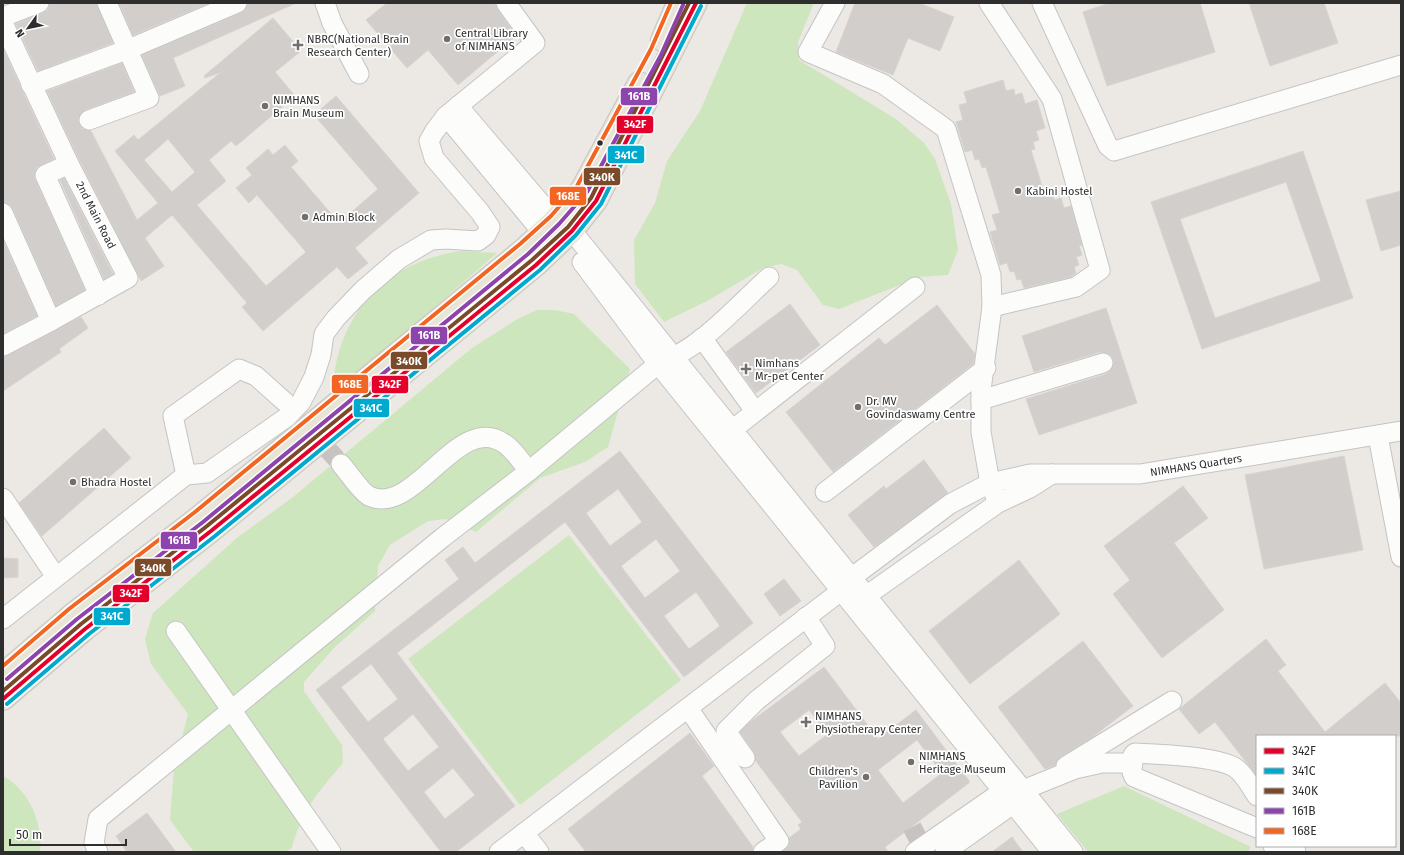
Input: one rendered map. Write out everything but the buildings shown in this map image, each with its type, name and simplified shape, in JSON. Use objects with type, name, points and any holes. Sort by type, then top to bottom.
[{"type":"main road","points":[[3,699],[85,629],[236,511],[536,265],[558,231],[582,189],[656,52],[678,3]]},
{"type":"main road","points":[[3,674],[73,614],[205,512],[524,249],[558,231],[596,201],[696,3]]},
{"type":"street","points":[[3,17],[39,3]]},
{"type":"street","points":[[88,120],[149,98],[129,49],[107,3]]},
{"type":"street","points":[[31,84],[129,49],[237,3]]},
{"type":"street","points":[[325,3],[332,23],[359,74]]},
{"type":"street","points":[[3,619],[186,475],[207,473],[287,417],[301,402],[314,377],[321,355],[324,334],[336,318],[363,290],[400,259],[432,240],[446,239],[478,241],[486,235],[490,227],[480,212],[434,158],[429,142],[434,132],[452,111],[536,43],[506,3]]},
{"type":"street","points":[[835,3],[808,52],[883,84],[946,129],[991,275],[992,307],[988,332],[986,368],[981,390],[981,432],[990,482],[998,502]]},
{"type":"street","points":[[989,3],[1052,99],[1100,270],[1076,287],[992,307]]},
{"type":"street","points":[[1042,3],[1108,146],[1114,151],[1401,65]]},
{"type":"street","name":"2nd Main Road","points":[[3,23],[9,52],[31,84],[69,164],[128,278],[3,346]]},
{"type":"street","points":[[452,111],[558,231],[1017,791],[1073,852]]},
{"type":"street","points":[[69,164],[45,175],[99,295]]},
{"type":"street","points":[[3,213],[51,321]]},
{"type":"street","points":[[98,852],[94,843],[98,819],[230,709],[442,538],[529,471],[666,361],[702,338],[769,277]]},
{"type":"street","points":[[732,430],[754,411],[915,287]]},
{"type":"street","points":[[702,338],[754,411]]},
{"type":"street","points":[[666,361],[732,430],[846,584]]},
{"type":"street","points":[[981,400],[1103,363]]},
{"type":"street","points":[[825,492],[986,368]]},
{"type":"street","points":[[186,475],[173,416],[239,369],[256,376],[281,398]]},
{"type":"street","name":"NIMHANS Quarters","points":[[499,852],[806,617],[846,584],[950,504],[990,482],[1030,474],[1140,474],[1401,431]]},
{"type":"street","points":[[1378,436],[1401,557]]},
{"type":"street","points":[[341,464],[368,496],[381,499],[401,494],[465,443],[479,439],[493,439],[505,444],[529,471]]},
{"type":"street","points":[[860,600],[998,502],[1030,488],[1055,473]]},
{"type":"street","points":[[3,498],[56,577]]},
{"type":"street","points":[[745,758],[726,731],[756,701],[825,646],[806,617]]},
{"type":"street","points":[[176,631],[331,852]]},
{"type":"street","points":[[915,852],[1172,701]]},
{"type":"street","points":[[688,708],[779,841],[764,852]]},
{"type":"street","points":[[1256,795],[1241,773],[1234,766],[1170,754],[1135,753],[1132,772],[1134,777],[1256,828]]},
{"type":"street","points":[[945,852],[1017,791],[1075,769],[1102,763],[1133,763]]},
{"type":"street","points":[[1017,791],[1052,852]]},
{"type":"street","points":[[524,833],[539,852]]},
{"type":"green space","points":[[747,3],[814,3],[798,42],[799,60],[896,119],[924,143],[935,159],[951,204],[958,250],[948,275],[920,277],[839,309],[823,305],[797,270],[781,264],[763,268],[707,301],[664,322],[635,284],[634,240],[655,203],[667,161],[700,111]]},
{"type":"green space","points":[[460,251],[497,253],[332,396],[335,368],[342,342],[353,319],[368,298],[386,281],[408,268],[432,257]]},
{"type":"green space","points":[[537,310],[555,310],[574,314],[630,369],[608,447],[585,462],[540,478],[476,532],[446,519],[428,521],[390,545],[378,566],[375,611],[334,648],[304,682],[304,691],[342,745],[343,763],[326,783],[306,812],[292,848],[285,852],[194,852],[170,820],[174,769],[188,714],[151,664],[145,639],[153,613],[238,537],[293,497],[472,348],[519,318]]},
{"type":"green space","points":[[569,535],[681,680],[520,805],[408,659]]},
{"type":"green space","points":[[3,776],[20,790],[32,808],[39,830],[40,852],[4,852]]},
{"type":"green space","points":[[1124,786],[1251,847],[1247,852],[1088,852],[1057,814]]},
{"type":"tunnel","points":[[285,402],[341,464]]},
{"type":"tunnel","points":[[912,827],[925,852]]},
{"type":"transit line","name":"168E","points":[[3,666],[69,609],[195,512],[520,244],[551,216],[577,186],[651,49],[671,3]]},
{"type":"transit line","name":"340K","points":[[3,691],[81,624],[207,526],[532,260],[568,227],[591,198],[689,3]]},
{"type":"transit line","name":"342F","points":[[3,699],[85,629],[211,531],[536,265],[572,231],[596,201],[696,3]]},
{"type":"transit line","name":"161B","points":[[7,679],[77,619],[203,522],[528,254],[559,224],[587,192],[661,55],[683,5]]},
{"type":"transit line","name":"341C","points":[[7,704],[89,634],[215,536],[540,270],[576,235],[601,204],[701,6]]},
{"type":"place","name":"Central Library of NIMHANS","points":[[447,39]]},
{"type":"place","name":"NBRC(National Brain Research Center)","points":[[298,45]]},
{"type":"place","name":"NIMHANS Brain Museum","points":[[265,106]]},
{"type":"place","name":"Kabini Hostel","points":[[1018,191]]},
{"type":"place","name":"Admin Block","points":[[305,217]]},
{"type":"place","name":"Nimhans Mr-pet Center","points":[[746,369]]},
{"type":"place","name":"Dr. MV Govindaswamy Centre","points":[[858,407]]},
{"type":"place","name":"Bhadra Hostel","points":[[73,482]]},
{"type":"place","name":"NIMHANS Physiotherapy Center","points":[[806,722]]},
{"type":"place","name":"NIMHANS Heritage Museum","points":[[911,762]]},
{"type":"place","name":"Children's Pavilion","points":[[866,777]]}]
